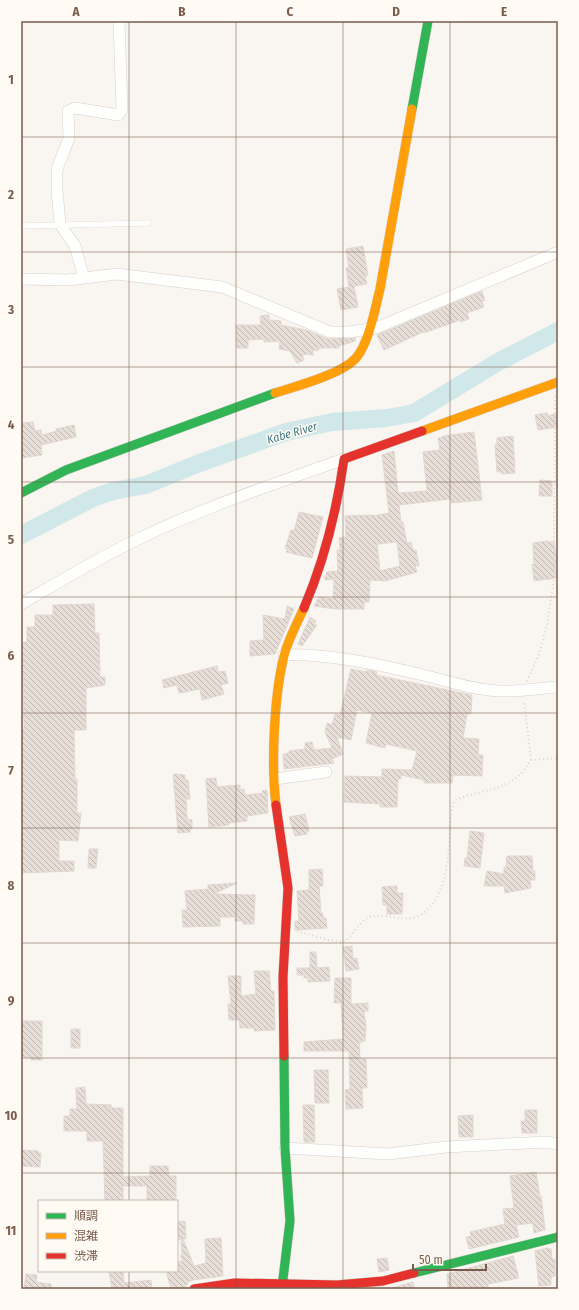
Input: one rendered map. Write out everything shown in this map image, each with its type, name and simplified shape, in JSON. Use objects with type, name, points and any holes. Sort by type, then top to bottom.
[{"type":"street","points":[[84,278],[75,246],[60,224],[57,169],[69,138],[68,111],[75,108],[118,115],[122,110],[119,21]]},
{"type":"street","points":[[21,493],[66,470],[342,369],[356,358],[368,330],[380,289],[428,21]]},
{"type":"street","points":[[21,279],[68,280],[117,274],[222,287],[330,332],[368,330],[558,252]]},
{"type":"street","points":[[21,604],[66,577],[130,543],[202,511],[556,383]]},
{"type":"street","points":[[286,1287],[283,1279],[288,1248],[290,1221],[285,1148],[283,978],[288,888],[276,801],[274,756],[277,703],[284,655],[314,584],[339,493],[344,459]]},
{"type":"street","points":[[284,655],[299,654],[356,662],[500,691],[558,687]]},
{"type":"street","points":[[275,779],[326,772]]},
{"type":"street","points":[[285,1148],[388,1154],[446,1147],[546,1142],[558,1144]]},
{"type":"street","points":[[194,1289],[235,1283],[286,1287],[383,1281],[469,1260],[541,1240],[558,1237]]},
{"type":"lane","points":[[21,226],[148,223]]},
{"type":"path","points":[[531,760],[523,690],[539,654],[545,632],[554,579],[556,383]]},
{"type":"path","points":[[286,928],[339,942],[350,937],[359,925],[369,917],[417,917],[429,909],[438,897],[448,854],[452,808],[455,800],[503,786],[519,774],[531,760],[558,758]]},
{"type":"path","points":[[469,1260],[472,1289]]},
{"type":"building","points":[[363,246],[368,276],[365,276],[367,284],[354,286],[358,307],[341,310],[337,289],[349,287],[346,268],[349,268],[346,249]]},
{"type":"building","points":[[482,291],[485,300],[482,301],[484,307],[467,313],[469,319],[461,322],[460,320],[424,333],[423,332],[384,350],[377,335]]},
{"type":"building","points":[[269,315],[269,320],[281,321],[281,325],[306,330],[328,339],[356,338],[355,341],[339,346],[339,348],[319,348],[318,351],[313,350],[313,355],[302,354],[304,360],[297,363],[290,351],[279,349],[280,341],[264,342],[264,339],[248,340],[248,348],[237,348],[236,325],[261,325],[260,316]]},
{"type":"building","points":[[547,413],[548,416],[558,413],[558,427],[538,430],[535,415]]},
{"type":"building","points":[[33,422],[35,431],[41,430],[42,435],[57,431],[56,429],[74,425],[76,437],[41,445],[42,455],[21,458],[21,423]]},
{"type":"building","points":[[474,432],[482,500],[451,503],[451,499],[399,505],[401,522],[403,522],[407,543],[411,542],[413,550],[416,550],[419,566],[415,566],[417,572],[385,581],[370,580],[369,602],[364,602],[364,609],[335,609],[314,606],[319,597],[333,599],[334,579],[325,580],[325,577],[327,572],[338,571],[337,550],[340,550],[339,538],[346,537],[345,516],[373,516],[389,513],[382,455],[394,451],[398,493],[427,491],[423,452],[440,450],[438,438]],"holes":[[[397,542],[400,566],[380,571],[377,544]]]},
{"type":"building","points":[[513,436],[515,473],[502,474],[502,472],[497,472],[495,445],[497,444],[497,438]]},
{"type":"building","points":[[540,480],[552,481],[552,496],[539,496]]},
{"type":"building","points":[[299,512],[323,517],[312,558],[286,552],[287,549],[285,548],[291,530],[294,531]]},
{"type":"building","points":[[548,541],[554,542],[557,563],[555,564],[556,578],[534,581],[532,564],[534,564],[533,543]]},
{"type":"building","points":[[94,604],[95,633],[99,633],[100,677],[105,677],[105,685],[86,688],[86,730],[74,730],[75,779],[77,779],[77,813],[81,813],[78,841],[59,840],[59,861],[74,861],[74,871],[21,873],[21,728],[24,728],[22,642],[27,642],[27,627],[35,627],[35,615],[53,615],[53,605]]},
{"type":"building","points":[[287,606],[294,609],[275,654],[250,656],[250,641],[264,640],[263,615],[285,619]]},
{"type":"building","points":[[310,617],[316,621],[314,624],[317,625],[302,646],[298,644]]},
{"type":"building","points":[[217,666],[218,672],[225,671],[228,683],[221,685],[224,694],[202,700],[200,689],[179,693],[177,685],[164,688],[162,680]]},
{"type":"building","points":[[351,669],[377,672],[376,675],[472,695],[471,714],[467,714],[463,738],[479,739],[478,755],[483,755],[482,776],[453,775],[452,783],[424,783],[424,780],[401,775],[401,779],[398,779],[397,807],[380,807],[380,804],[344,802],[345,776],[382,777],[382,769],[412,770],[417,751],[386,744],[385,748],[366,743],[372,713],[357,710],[351,740],[337,737],[343,754],[332,759],[334,763],[284,769],[283,754],[289,753],[289,751],[305,749],[305,743],[312,742],[314,750],[332,748],[325,732],[327,723],[332,725],[335,714],[340,715]]},
{"type":"building","points":[[173,774],[185,775],[185,780],[188,780],[190,799],[186,799],[187,819],[192,820],[192,829],[190,829],[190,832],[178,833]]},
{"type":"building","points":[[216,778],[217,787],[240,785],[240,790],[244,789],[245,795],[263,793],[262,791],[267,790],[268,813],[247,816],[247,821],[209,827],[206,779]]},
{"type":"building","points":[[305,814],[309,831],[307,834],[295,836],[289,817]]},
{"type":"building","points":[[470,831],[484,833],[480,868],[464,866],[465,858],[467,858]]},
{"type":"building","points":[[89,849],[98,849],[96,868],[88,868]]},
{"type":"building","points":[[507,856],[532,856],[535,880],[530,880],[531,888],[505,893],[504,886],[484,886],[487,871],[504,874]]},
{"type":"building","points":[[322,869],[323,886],[319,886],[321,913],[323,913],[323,918],[326,918],[327,928],[295,930],[295,921],[299,921],[297,891],[309,890],[309,870]]},
{"type":"building","points":[[237,883],[214,894],[255,895],[254,924],[243,924],[243,921],[235,921],[235,917],[220,917],[220,926],[183,927],[182,910],[187,910],[185,891],[208,889],[208,885]]},
{"type":"building","points":[[397,886],[397,893],[403,893],[402,914],[387,914],[387,905],[383,905],[382,887]]},
{"type":"building","points":[[352,946],[353,959],[357,958],[359,969],[346,971],[343,947]]},
{"type":"building","points":[[310,952],[316,952],[317,968],[329,967],[330,981],[308,982],[308,978],[304,978],[304,975],[297,975],[297,968],[310,968]]},
{"type":"building","points":[[254,971],[269,971],[271,991],[274,991],[275,1030],[254,1031],[254,1028],[240,1028],[239,1020],[229,1020],[228,1004],[231,1004],[228,976],[241,976],[241,996],[256,994]]},
{"type":"building","points":[[335,978],[351,978],[351,1004],[368,1003],[368,1011],[364,1011],[366,1026],[365,1041],[361,1041],[361,1043],[359,1043],[360,1059],[366,1059],[367,1088],[362,1088],[363,1108],[346,1109],[345,1090],[350,1089],[349,1051],[304,1051],[304,1042],[343,1039],[341,1003],[334,1003]]},
{"type":"building","points":[[21,1021],[42,1021],[42,1060],[31,1060],[31,1057],[21,1057]]},
{"type":"building","points":[[71,1029],[80,1029],[80,1048],[71,1048]]},
{"type":"building","points":[[314,1070],[328,1070],[329,1103],[315,1103]]},
{"type":"building","points":[[85,1087],[86,1104],[111,1105],[111,1108],[123,1108],[123,1177],[150,1176],[150,1166],[168,1166],[169,1176],[176,1176],[176,1200],[147,1200],[147,1186],[123,1186],[123,1200],[105,1200],[103,1141],[87,1141],[87,1131],[64,1131],[64,1116],[70,1116],[70,1109],[77,1109],[76,1088]]},
{"type":"building","points":[[303,1105],[314,1105],[315,1142],[304,1142]]},
{"type":"building","points":[[525,1110],[537,1110],[537,1133],[522,1133],[521,1121],[525,1121]]},
{"type":"building","points":[[473,1115],[473,1137],[459,1137],[458,1116]]},
{"type":"building","points":[[21,1150],[38,1151],[38,1153],[41,1153],[40,1167],[22,1166]]},
{"type":"building","points":[[536,1172],[540,1197],[541,1196],[545,1230],[534,1233],[533,1223],[516,1225],[519,1237],[469,1249],[466,1237],[471,1236],[470,1232],[505,1224],[503,1209],[514,1208],[510,1176]]},
{"type":"building","points":[[185,1221],[186,1239],[183,1239],[194,1266],[206,1263],[205,1239],[221,1238],[223,1276],[193,1280],[188,1282],[185,1288],[171,1289],[166,1272],[178,1272],[178,1262],[183,1261],[180,1256],[182,1255],[181,1239],[178,1240],[178,1222]]},
{"type":"building","points":[[547,1248],[551,1249],[552,1259],[555,1259],[555,1276],[551,1277],[551,1285],[539,1286],[535,1251]]},
{"type":"building","points":[[513,1256],[519,1278],[488,1284],[488,1289],[448,1289],[447,1274]]},
{"type":"building","points":[[387,1258],[389,1270],[379,1272],[377,1259]]},
{"type":"building","points":[[109,1272],[123,1272],[124,1283],[151,1280],[152,1289],[112,1289]]},
{"type":"building","points":[[26,1274],[37,1275],[36,1282],[51,1284],[51,1289],[24,1289]]},
{"type":"building","points":[[413,1282],[415,1289],[392,1289],[392,1288]]},
{"type":"waterway","name":"Kabe River","points":[[21,535],[93,498],[113,491],[146,485],[197,464],[286,432],[332,422],[387,418],[414,413],[498,362],[558,331]]},
{"type":"traffic: fast","points":[[412,109],[428,21]]},
{"type":"traffic: fast","points":[[21,493],[66,470],[275,393]]},
{"type":"traffic: fast","points":[[284,1056],[285,1148],[290,1221],[283,1279],[287,1289]]},
{"type":"traffic: fast","points":[[414,1273],[558,1237]]},
{"type":"traffic: slow","points":[[275,393],[307,383],[341,369],[356,358],[365,344],[380,289],[412,109]]},
{"type":"traffic: slow","points":[[422,431],[558,382]]},
{"type":"traffic: slow","points":[[276,805],[274,788],[274,730],[278,690],[284,656],[304,608]]},
{"type":"traffic: jam","points":[[304,608],[318,572],[329,535],[338,497],[344,459],[422,431]]},
{"type":"traffic: jam","points":[[276,805],[288,888],[283,977],[284,1056]]},
{"type":"traffic: jam","points":[[194,1289],[235,1283],[337,1285],[383,1281],[414,1273]]}]
